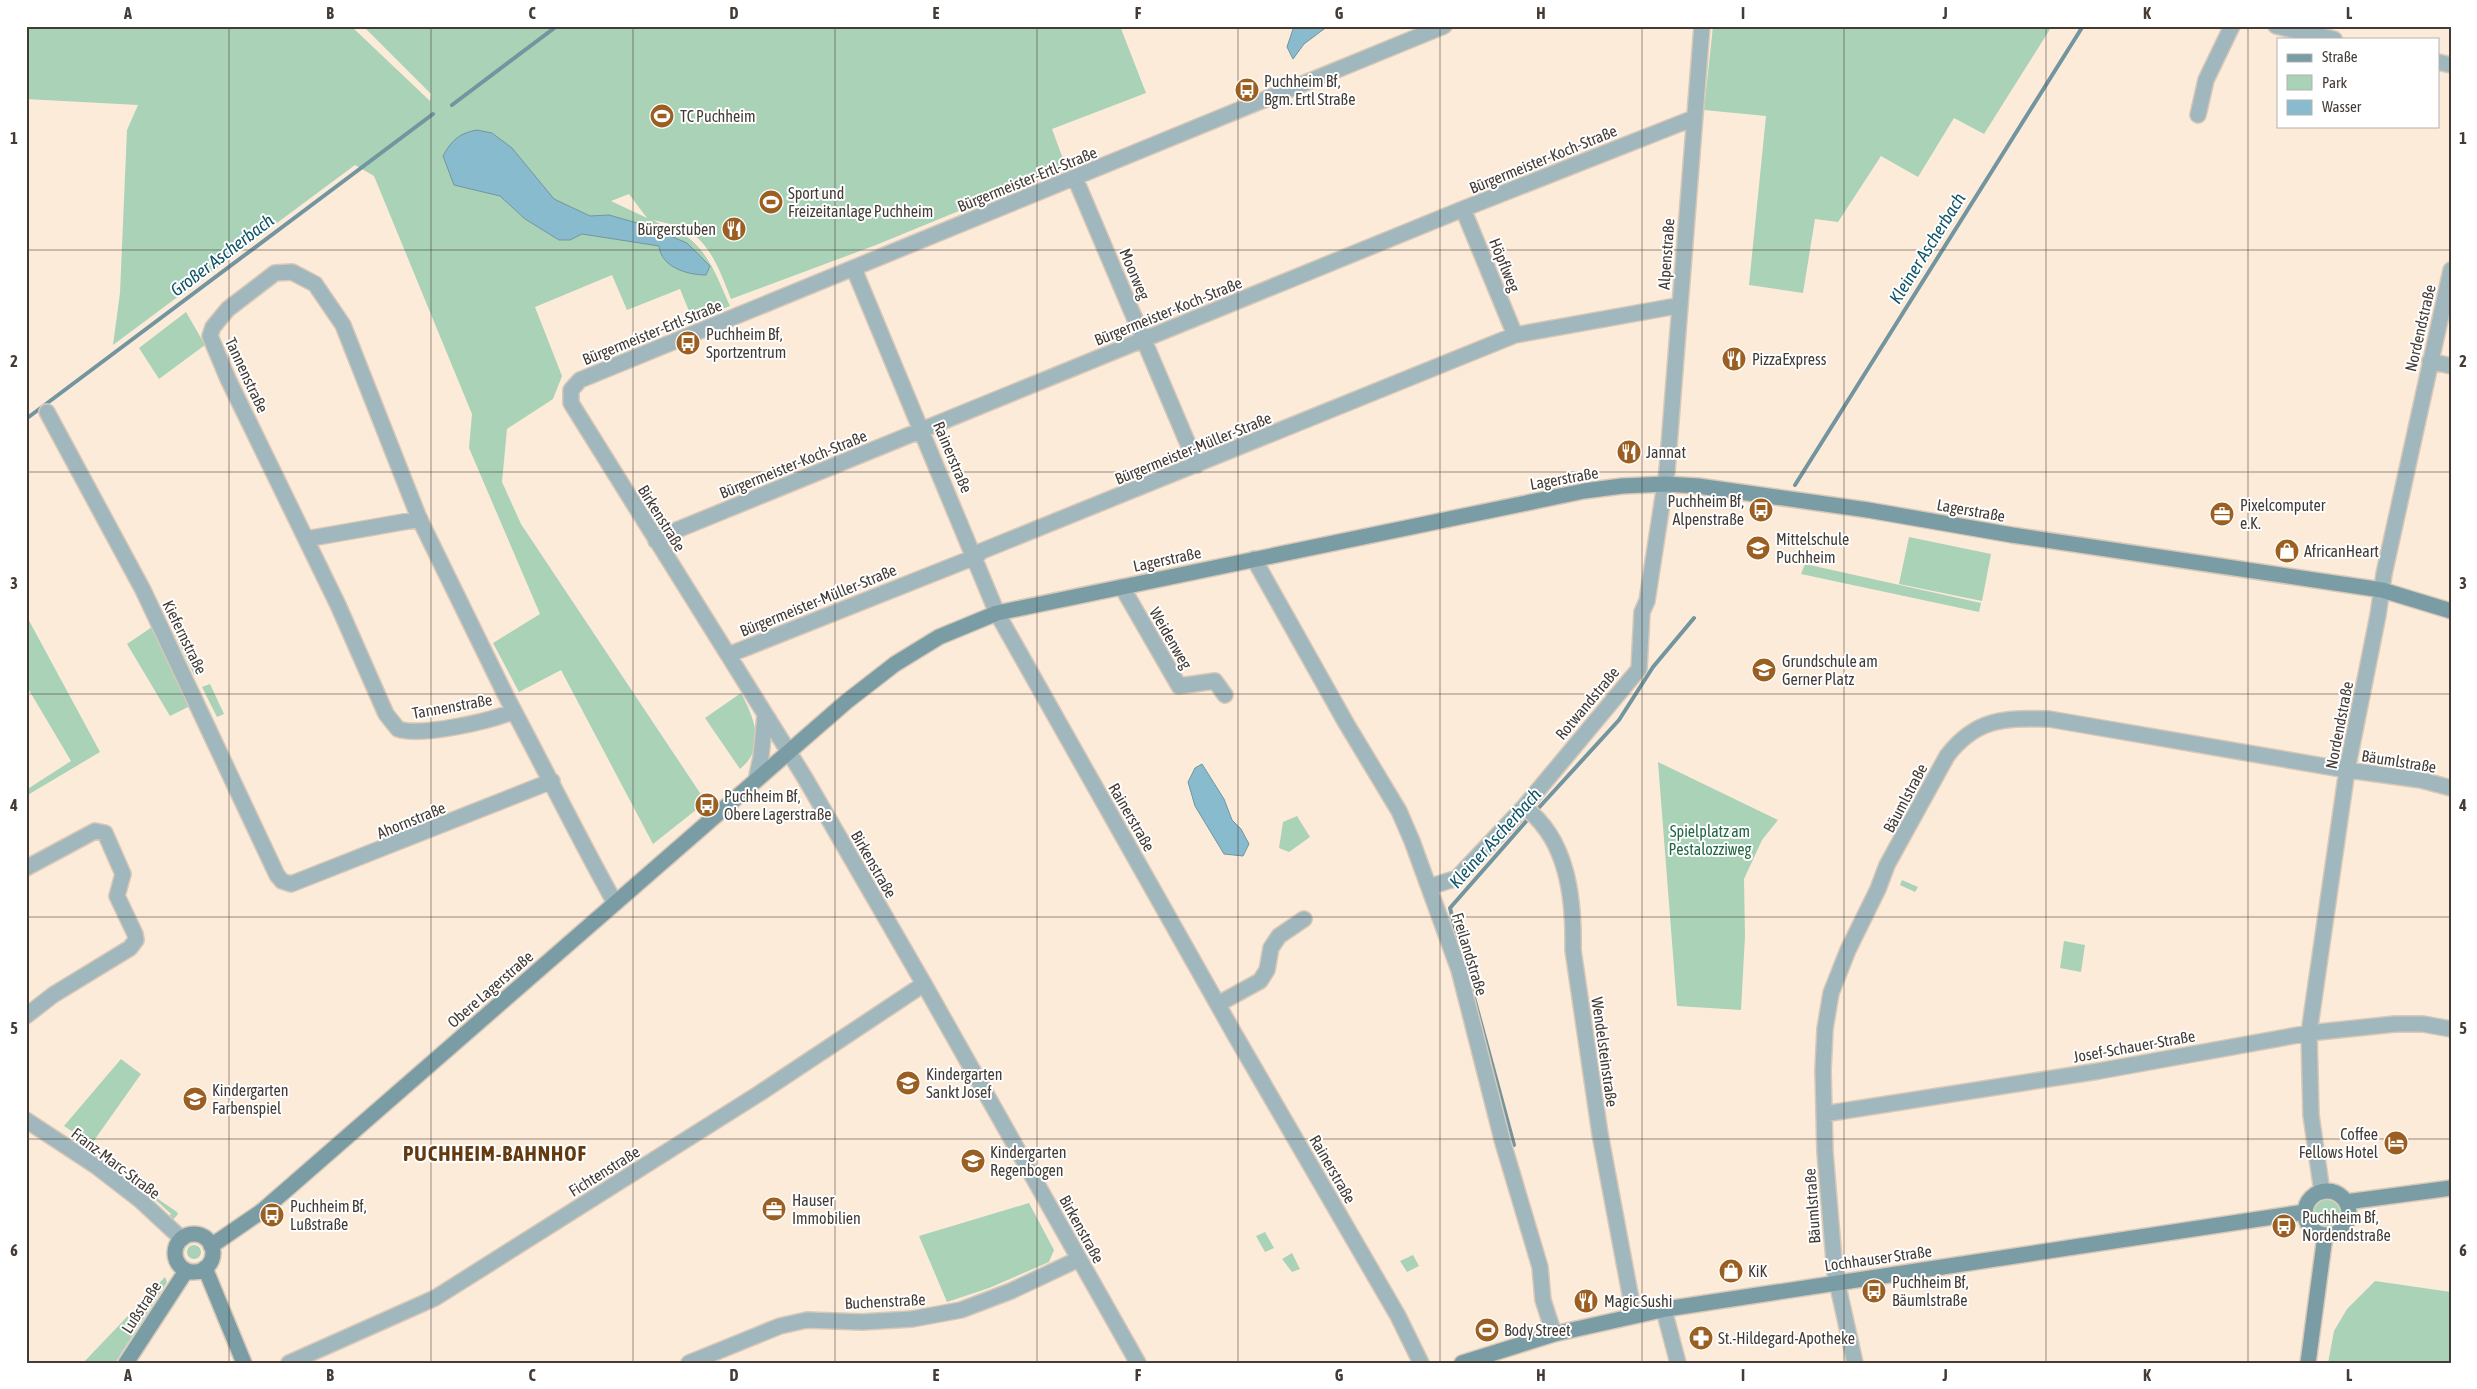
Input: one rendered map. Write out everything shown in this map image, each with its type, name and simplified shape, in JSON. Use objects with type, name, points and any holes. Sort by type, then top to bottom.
[{"type":"street","name":"Bürgermeister-Ertl-Straße","points":[[571,390],[580,380],[1444,26]]},
{"type":"street","name":"Alpenstraße","points":[[1665,484],[1702,26]]},
{"type":"street","points":[[2198,115],[2206,80],[2232,26]]},
{"type":"street","points":[[2276,26],[2330,38]]},
{"type":"street","name":"Bürgermeister-Koch-Straße","points":[[656,541],[667,534],[1463,209],[1694,118]]},
{"type":"street","name":"Moorweg","points":[[1075,178],[1197,466]]},
{"type":"street","name":"Höpflweg","points":[[1463,209],[1515,335]]},
{"type":"street","name":"Rainerstraße","points":[[854,269],[997,613],[1218,1004],[1393,1307],[1421,1363]]},
{"type":"street","name":"Nordendstraße","points":[[2322,1192],[2311,1115],[2308,1033],[2347,770],[2382,590],[2451,270]]},
{"type":"street","name":"Tannenstraße","points":[[514,711],[495,719],[415,732],[398,729],[386,714],[306,539],[228,379],[210,336],[213,327],[228,309],[275,273],[292,272],[314,284],[338,316],[349,338],[420,520],[514,711],[615,903]]},
{"type":"street","name":"Bürgermeister-Müller-Straße","points":[[728,654],[975,557],[982,551],[1197,466],[1515,335],[1680,308]]},
{"type":"street","points":[[2430,361],[2451,366]]},
{"type":"street","name":"Birkenstraße","points":[[571,390],[571,404],[788,752],[924,984],[1138,1363]]},
{"type":"street","name":"Kiefernstraße","points":[[47,412],[143,590],[277,875],[282,881]]},
{"type":"street","name":"Lagerstraße","points":[[788,752],[846,702],[895,664],[939,637],[997,613],[1584,491],[1622,486],[1665,484],[1698,486],[1868,510],[2012,535],[2382,590],[2451,611]]},
{"type":"street","name":"Rotwandstraße","points":[[1429,887],[1457,878],[1531,813],[1639,669],[1642,612],[1647,601],[1665,484]]},
{"type":"street","points":[[306,539],[420,520]]},
{"type":"street","name":"Freilandstraße","points":[[1254,559],[1346,723],[1399,811],[1429,887],[1459,970],[1503,1143],[1540,1267],[1543,1300],[1554,1334]]},
{"type":"street","name":"Weidenweg","points":[[1122,587],[1179,686],[1215,681],[1225,695]]},
{"type":"street","points":[[756,780],[761,757],[765,715]]},
{"type":"street","name":"Bäumlstraße","points":[[1855,1363],[1836,1282],[1824,1114],[1825,1029],[1830,993],[1887,866],[1947,756],[1959,740],[1992,721],[2010,718],[2049,719],[2347,770],[2421,780],[2451,788]]},
{"type":"street","name":"Obere Lagerstraße","points":[[211,1246],[262,1211],[788,752]]},
{"type":"street","name":"Ahornstraße","points":[[282,881],[291,884],[552,781]]},
{"type":"street","name":"Wendelsteinstraße","points":[[1531,813],[1553,837],[1565,868],[1574,924],[1572,950],[1598,1124],[1634,1315]]},
{"type":"street","points":[[26,868],[95,831],[105,834],[122,874],[117,896],[136,940],[130,948],[53,995],[26,1016]]},
{"type":"street","points":[[1218,1004],[1260,981],[1267,970],[1271,948],[1280,936],[1304,919]]},
{"type":"street","name":"Fichtenstraße","points":[[289,1363],[436,1298],[760,1093],[924,984]]},
{"type":"street","name":"Josef-Schauer-Straße","points":[[1824,1114],[2099,1071],[2308,1033],[2395,1024],[2423,1024],[2451,1029]]},
{"type":"street","name":"Franz-Marc-Straße","points":[[26,1120],[140,1200],[182,1239]]},
{"type":"street","points":[[2346,1202],[2451,1188]]},
{"type":"street","points":[[2322,1192],[2335,1193],[2346,1202],[2349,1209],[2346,1225],[2341,1231],[2325,1236],[2310,1228],[2305,1212],[2310,1199],[2322,1192]]},
{"type":"street","name":"Lochhauser Straße","points":[[1462,1363],[1554,1334],[1634,1315],[1836,1282],[2099,1245],[2305,1212]]},
{"type":"street","points":[[198,1235],[204,1238],[211,1246],[212,1258],[205,1268],[196,1272],[186,1270],[177,1262],[175,1250],[186,1236],[198,1235]]},
{"type":"street","points":[[2308,1363],[2325,1236]]},
{"type":"street","name":"Buchenstraße","points":[[689,1363],[780,1326],[807,1320],[862,1322],[912,1320],[961,1310],[1011,1291],[1079,1259]]},
{"type":"street","points":[[205,1268],[244,1363]]},
{"type":"street","name":"Lußstraße","points":[[126,1363],[186,1270]]},
{"type":"street","points":[[1664,1310],[1678,1363]]},
{"type":"green space","points":[[26,26],[351,26],[430,101],[431,94],[363,26],[1120,26],[1146,93],[1052,129],[1066,167],[876,245],[731,299],[715,261],[696,236],[675,225],[653,220],[681,233],[698,247],[711,265],[730,306],[693,321],[680,289],[627,310],[612,275],[535,307],[562,376],[553,399],[507,429],[502,482],[521,524],[706,802],[653,844],[561,670],[519,692],[493,643],[540,614],[469,448],[472,414],[374,176],[355,165],[113,345],[120,293],[127,130],[138,105],[26,99]],"holes":[[[629,194],[647,218],[611,201]]]},
{"type":"green space","points":[[1713,26],[2052,26],[1984,134],[1954,118],[1918,177],[1881,156],[1838,222],[1815,219],[1803,293],[1749,285],[1766,116],[1704,110]]},
{"type":"green space","points":[[186,312],[205,345],[159,379],[139,348]]},
{"type":"green space","points":[[1909,537],[1991,554],[1982,601],[1899,584]]},
{"type":"green space","points":[[1805,564],[1981,603],[1979,612],[1801,574]]},
{"type":"green space","points":[[26,615],[100,752],[26,796],[26,790],[71,761],[26,685]]},
{"type":"green space","points":[[152,627],[192,705],[170,716],[127,644]]},
{"type":"green space","points":[[183,632],[202,671],[194,675],[175,635]]},
{"type":"green space","points":[[210,684],[224,714],[217,717],[202,687]]},
{"type":"green space","points":[[741,693],[754,723],[756,733],[753,752],[740,769],[705,718]]},
{"type":"green space","name":"Spielplatz am Pestalozziweg","points":[[1658,762],[1778,820],[1762,840],[1744,879],[1745,936],[1741,1010],[1677,1006]]},
{"type":"green space","points":[[1297,816],[1310,837],[1289,852],[1279,848],[1283,822]]},
{"type":"green space","points":[[1902,880],[1918,887],[1915,892],[1900,885]]},
{"type":"green space","points":[[2064,941],[2085,945],[2081,972],[2060,968]]},
{"type":"green space","points":[[121,1059],[141,1074],[93,1142],[101,1148],[100,1150],[64,1126]]},
{"type":"green space","points":[[145,1190],[177,1212],[178,1214],[172,1221],[168,1218],[171,1214]]},
{"type":"green space","points":[[2327,1200],[2336,1204],[2340,1213],[2336,1222],[2327,1226],[2318,1222],[2314,1213],[2318,1204]]},
{"type":"green space","points":[[1029,1203],[1054,1250],[1049,1262],[989,1288],[947,1302],[919,1236]]},
{"type":"green space","points":[[1265,1232],[1274,1248],[1265,1252],[1256,1236]]},
{"type":"green space","points":[[191,1245],[197,1245],[201,1252],[197,1259],[191,1259],[187,1255],[187,1249]]},
{"type":"green space","points":[[1292,1253],[1300,1269],[1292,1272],[1282,1259]]},
{"type":"green space","points":[[1413,1255],[1419,1266],[1407,1272],[1400,1261]]},
{"type":"green space","points":[[165,1277],[167,1282],[115,1363],[83,1363]]},
{"type":"green space","points":[[2375,1281],[2451,1292],[2451,1363],[2328,1363],[2334,1331],[2347,1309]]},
{"type":"water","points":[[1294,26],[1328,26],[1304,44],[1293,59],[1287,47]]},
{"type":"water","points":[[477,130],[492,133],[512,148],[554,199],[590,216],[609,215],[644,225],[687,243],[710,266],[706,275],[699,275],[676,268],[665,259],[659,246],[582,234],[570,240],[559,240],[525,219],[500,196],[454,185],[443,156],[456,138]]},
{"type":"water","points":[[1202,764],[1224,799],[1232,820],[1241,829],[1249,844],[1243,856],[1224,854],[1195,806],[1188,782],[1195,768]]},
{"type":"waterway","name":"Großer Ascherbach","points":[[452,105],[557,26]]},
{"type":"waterway","name":"Kleiner Ascherbach","points":[[1795,485],[2083,26]]},
{"type":"waterway","name":"Großer Ascherbach","points":[[26,419],[433,114]]},
{"type":"waterway","name":"Kleiner Ascherbach","points":[[1534,813],[1619,720],[1653,667],[1694,618]]},
{"type":"waterway","name":"Kleiner Ascherbach","points":[[1465,967],[1450,908],[1529,818]]},
{"type":"waterway","name":"Kleiner Ascherbach","points":[[1472,990],[1514,1145]]},
{"type":"place","name":"Puchheim Bf, Bgm. Ertl Straße","points":[[1247,90]]},
{"type":"place","name":"TC Puchheim","points":[[662,116]]},
{"type":"place","name":"Sport und Freizeitanlage Puchheim","points":[[771,202]]},
{"type":"place","name":"Bürgerstuben","points":[[734,229]]},
{"type":"place","name":"Puchheim Bf, Sportzentrum","points":[[688,343]]},
{"type":"place","name":"PizzaExpress","points":[[1734,359]]},
{"type":"place","name":"Jannat","points":[[1629,452]]},
{"type":"place","name":"Puchheim Bf, Alpenstraße","points":[[1761,510]]},
{"type":"place","name":"Pixelcomputer e.K.","points":[[2222,514]]},
{"type":"place","name":"Mittelschule Puchheim","points":[[1758,548]]},
{"type":"place","name":"AfricanHeart","points":[[2287,551]]},
{"type":"place","name":"Grundschule am Gerner Platz","points":[[1764,670]]},
{"type":"place","name":"Puchheim Bf, Obere Lagerstraße","points":[[707,805]]},
{"type":"place","name":"Kindergarten Sankt Josef","points":[[908,1083]]},
{"type":"place","name":"Kindergarten Farbenspiel","points":[[195,1099]]},
{"type":"place","name":"Coffee Fellows Hotel","points":[[2396,1143]]},
{"type":"place","name":"Kindergarten Regenbogen","points":[[973,1161]]},
{"type":"place","name":"Hauser Immobilien","points":[[774,1209]]},
{"type":"place","name":"Puchheim Bf, Lußstraße","points":[[272,1215]]},
{"type":"place","name":"Puchheim Bf, Nordendstraße","points":[[2284,1226]]},
{"type":"place","name":"KiK","points":[[1731,1271]]},
{"type":"place","name":"Puchheim Bf, Bäumlstraße","points":[[1874,1291]]},
{"type":"place","name":"Magic Sushi","points":[[1586,1301]]},
{"type":"place","name":"Body Street","points":[[1487,1330]]},
{"type":"place","name":"St.-Hildegard-Apotheke","points":[[1701,1338]]},
{"type":"district","name":"PUCHHEIM-BAHNHOF","points":[[495,1153]]}]
